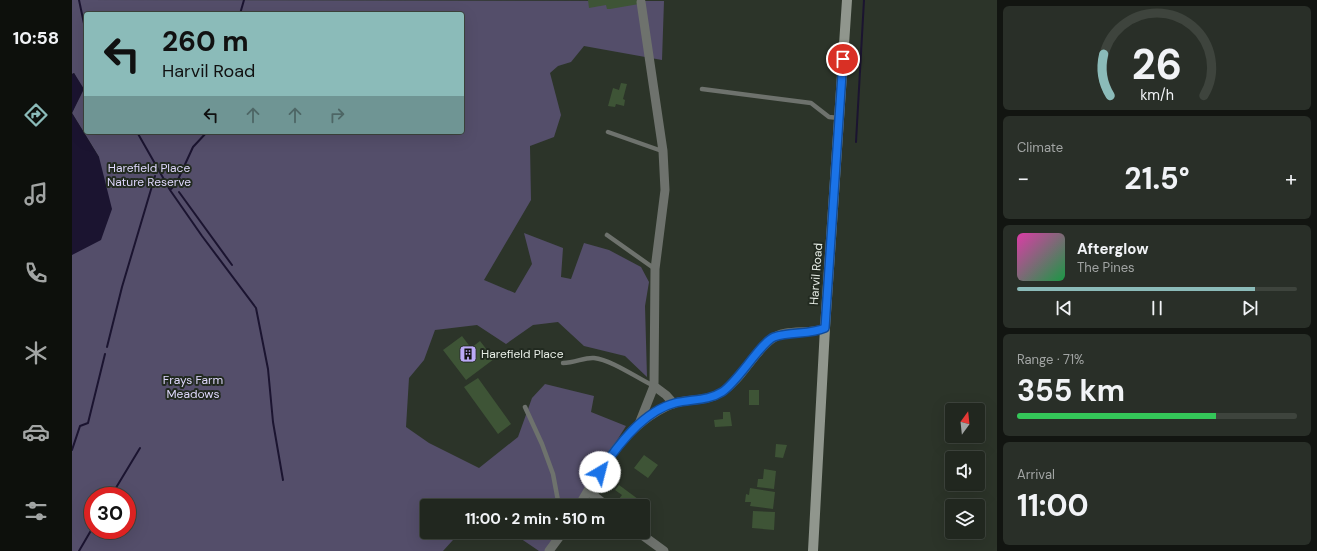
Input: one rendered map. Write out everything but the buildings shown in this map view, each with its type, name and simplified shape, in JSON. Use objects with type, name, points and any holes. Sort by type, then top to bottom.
[{"type":"street","name":"Harvil Road","points":[[813,551],[825,328],[847,0]]},
{"type":"street","points":[[584,499],[604,465],[639,424],[654,386],[655,269],[665,190],[663,151],[642,2]]},
{"type":"street","points":[[639,424],[674,404],[709,398],[723,392],[773,338],[795,332],[820,331],[825,328]]},
{"type":"street","points":[[654,386],[666,395],[674,404]]},
{"type":"street","points":[[588,491],[598,499]]},
{"type":"street","points":[[549,551],[558,539]]},
{"type":"street","points":[[648,539],[664,551]]},
{"type":"lane","points":[[702,89],[811,103],[829,117],[839,118]]},
{"type":"lane","points":[[608,132],[663,151]]},
{"type":"lane","points":[[607,235],[655,269]]},
{"type":"lane","points":[[563,363],[573,363],[587,358],[595,358],[613,365],[654,386]]},
{"type":"lane","points":[[525,407],[542,444],[553,474],[558,499]]},
{"type":"green space","points":[[72,0],[664,1],[662,60],[584,46],[571,62],[558,66],[550,73],[561,115],[554,137],[530,146],[531,200],[484,280],[515,293],[532,264],[524,233],[563,248],[561,277],[571,279],[584,243],[609,250],[641,267],[649,282],[645,306],[647,377],[625,356],[584,346],[558,322],[533,325],[506,344],[477,325],[435,330],[424,360],[409,378],[406,427],[429,443],[479,468],[518,437],[532,398],[545,384],[594,396],[591,412],[626,426],[602,464],[591,477],[579,499],[420,499],[420,539],[455,539],[443,551],[72,551],[72,255],[99,157],[85,134],[464,134],[464,12],[84,12],[84,133],[72,113],[83,89],[74,73],[72,74]]},
{"type":"green space","points":[[521,539],[554,539],[545,551],[539,551]]},
{"type":"shaded area","points":[[74,73],[84,89],[72,113],[72,74]]},
{"type":"shaded area","points":[[72,113],[99,157],[112,209],[101,240],[72,255]]},
{"type":"waterway","points":[[79,0],[84,24]]},
{"type":"waterway","points":[[241,12],[244,0]]},
{"type":"waterway","points":[[856,142],[864,0]]},
{"type":"waterway","points":[[138,134],[170,190],[202,236],[256,308],[268,369],[273,422],[283,480]]},
{"type":"waterway","points":[[170,190],[176,184],[193,147],[205,134]]},
{"type":"waterway","points":[[107,347],[122,287],[155,176]]},
{"type":"waterway","points":[[179,192],[232,265]]},
{"type":"waterway","points":[[72,450],[80,426],[88,423],[105,354]]},
{"type":"waterway","points":[[116,487],[140,448]]},
{"type":"waterway","points":[[79,551],[86,539]]},
{"type":"place","name":"Harefield Place","points":[[468,354]]},
{"type":"route","points":[[600,472],[604,465],[639,424],[658,411],[674,404],[709,398],[723,392],[762,348],[773,338],[795,332],[820,331],[825,328],[843,59]]},
{"type":"park label","name":"Harefield Place Nature Reserve","points":[[149,175]]},
{"type":"park label","name":"Frays Farm Meadows","points":[[193,387]]}]
